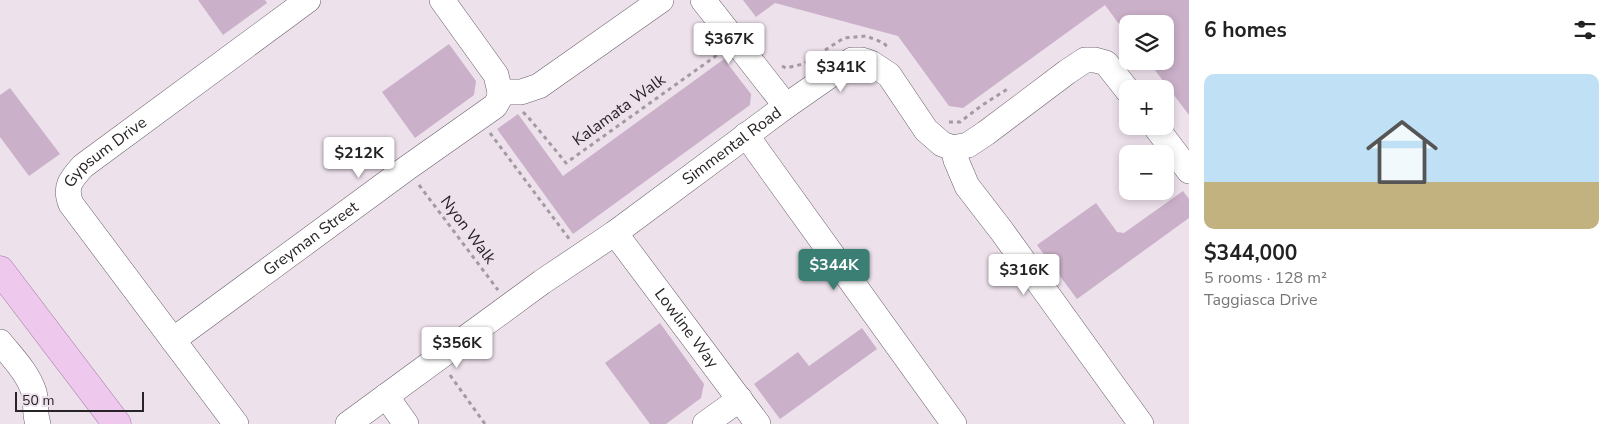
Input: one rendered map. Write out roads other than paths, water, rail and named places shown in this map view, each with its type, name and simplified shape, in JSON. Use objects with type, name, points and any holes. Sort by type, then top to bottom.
[{"type":"main road","points":[[0,270],[117,424]]},
{"type":"street","name":"Gypsum Drive","points":[[236,424],[71,204],[68,188],[74,176],[83,166],[308,0]]},
{"type":"street","points":[[442,0],[496,75],[500,92],[520,92],[539,86],[661,0]]},
{"type":"street","points":[[703,0],[786,106]]},
{"type":"street","name":"Simmental Road","points":[[348,424],[852,60],[862,60],[889,75],[926,130],[942,144],[954,148]]},
{"type":"street","points":[[1119,80],[1106,63],[1085,60],[986,133],[968,145],[954,148],[956,160],[967,186],[1142,424]]},
{"type":"street","name":"Greyman Street","points":[[173,340],[407,168],[495,106],[500,92]]},
{"type":"street","points":[[746,135],[954,424]]},
{"type":"street","points":[[1161,135],[1189,171]]},
{"type":"street","name":"Lowline Way","points":[[615,232],[758,424]]},
{"type":"street","points":[[0,342],[31,385],[38,424]]},
{"type":"street","points":[[386,396],[406,424]]},
{"type":"street","points":[[706,424],[740,399]]}]
